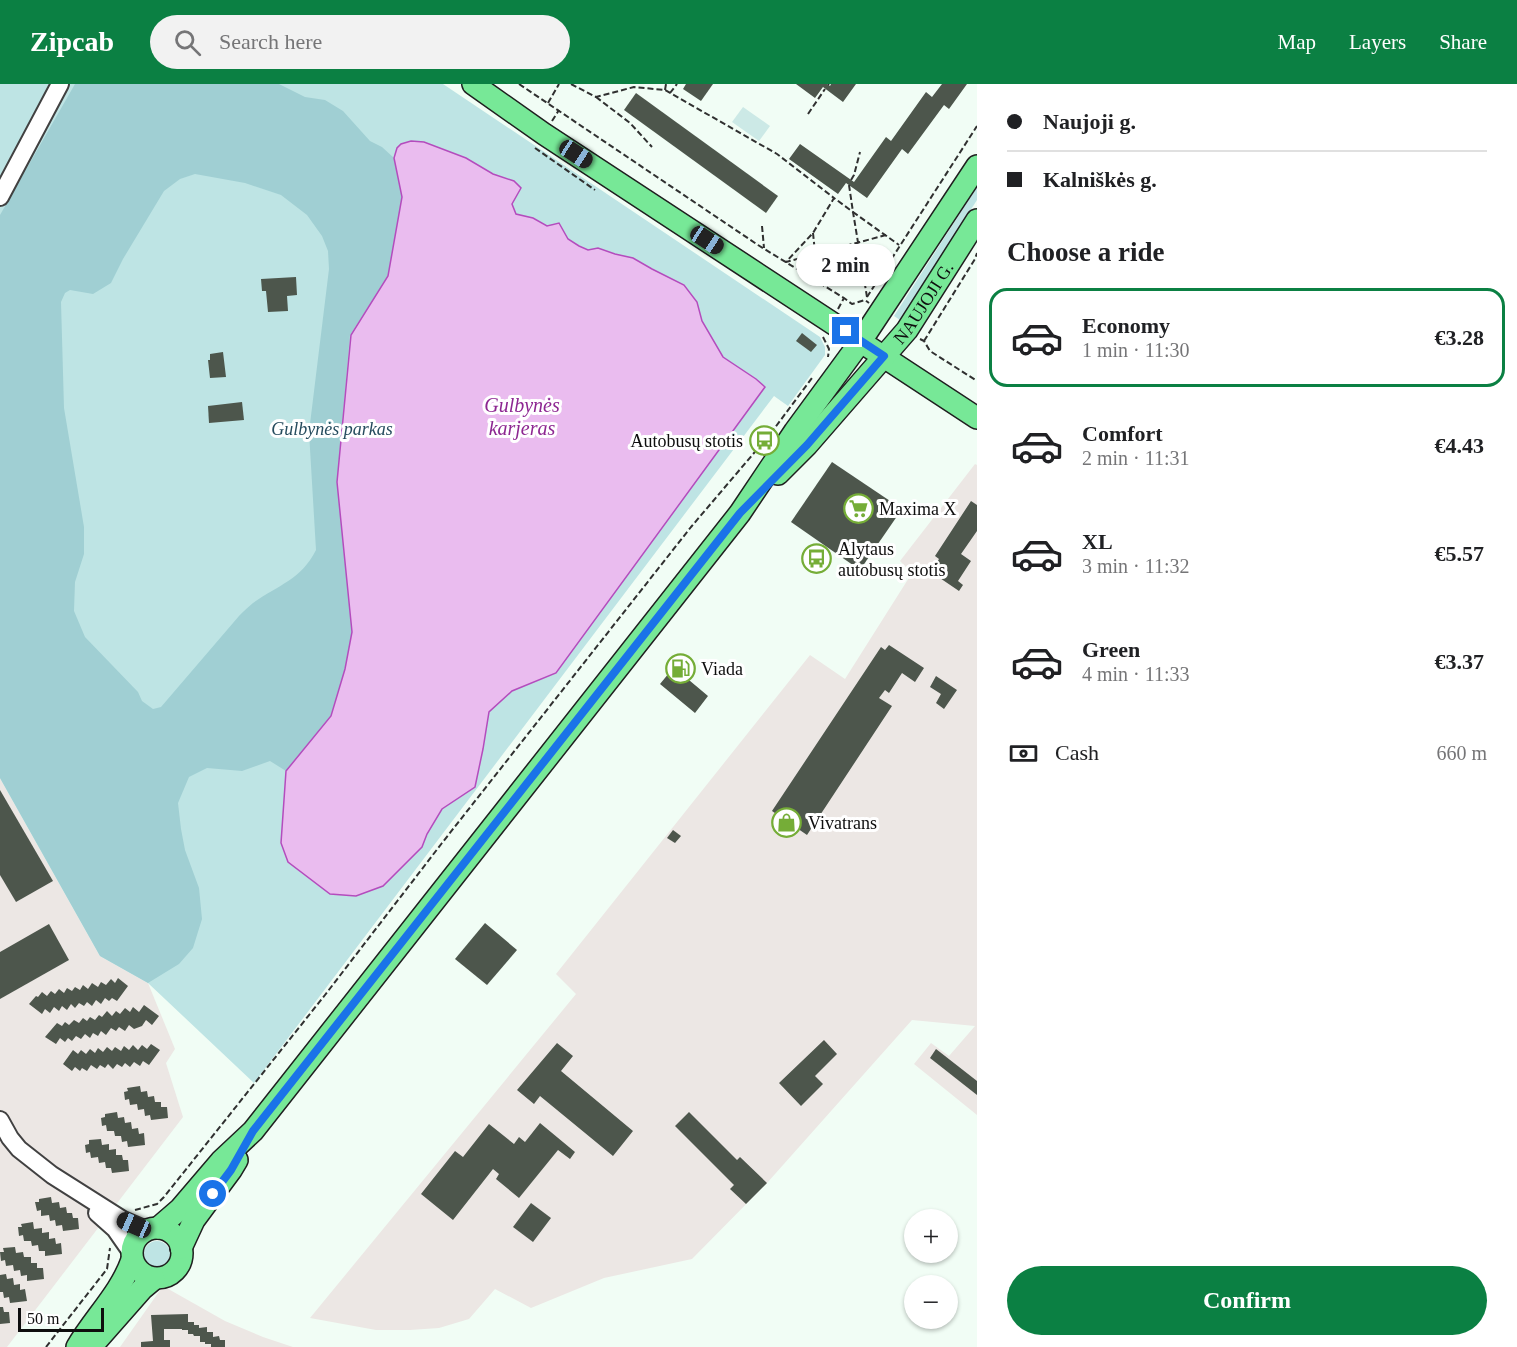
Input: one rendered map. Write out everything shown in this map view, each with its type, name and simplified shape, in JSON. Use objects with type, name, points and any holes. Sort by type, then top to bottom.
[{"type":"main road","points":[[473,84],[544,134],[977,418]]},
{"type":"main road","name":"NAUJOJI G.","points":[[152,1229],[180,1209],[221,1161],[253,1131],[740,513],[795,431],[861,341],[870,303],[977,166]]},
{"type":"main road","name":"NAUJOJI G.","points":[[740,513],[807,445],[884,356],[916,335],[977,220]]},
{"type":"main road","name":"NAUJOJI G.","points":[[181,1248],[194,1220],[231,1170],[253,1131]]},
{"type":"main road","points":[[77,1347],[127,1276],[135,1239],[152,1229],[166,1230],[173,1234],[178,1240],[182,1256],[175,1271],[154,1279],[142,1288],[91,1347]]},
{"type":"main road","points":[[132,1256],[135,1267],[147,1277],[154,1279]]},
{"type":"street","points":[[0,197],[60,84]]},
{"type":"street","points":[[0,1120],[19,1149],[119,1224],[152,1229]]},
{"type":"street","points":[[119,1224],[132,1256]]},
{"type":"path","points":[[519,84],[852,304],[870,303]]},
{"type":"path","points":[[548,103],[559,84]]},
{"type":"path","points":[[571,84],[596,97],[630,123],[652,147]]},
{"type":"path","points":[[664,90],[666,84]]},
{"type":"path","points":[[670,93],[677,84]]},
{"type":"path","points":[[596,97],[634,87],[664,90],[777,154],[900,245]]},
{"type":"path","points":[[808,114],[825,89]]},
{"type":"path","points":[[870,303],[900,245],[977,126]]},
{"type":"path","points":[[851,180],[860,152]]},
{"type":"path","points":[[849,185],[870,303]]},
{"type":"path","points":[[786,262],[813,233],[834,198]]},
{"type":"path","points":[[762,225],[764,248]]},
{"type":"path","points":[[813,233],[818,282]]},
{"type":"path","points":[[786,262],[886,235]]},
{"type":"path","points":[[977,254],[916,335],[930,351],[977,381]]},
{"type":"path","points":[[828,357],[830,349],[822,335],[844,298]]},
{"type":"path","points":[[46,1347],[107,1269],[112,1233],[126,1215],[158,1204],[164,1197],[691,527],[771,433],[816,374]]},
{"type":"shaded area","points":[[743,107],[770,126],[759,141],[732,122]]},
{"type":"shaded area","points":[[975,464],[977,465],[977,1115],[914,1064],[931,1043],[949,1056],[975,1026],[912,1020],[767,1183],[692,1259],[604,1278],[531,1308],[495,1289],[469,1319],[439,1328],[376,1330],[310,1318],[576,994],[556,974],[810,655],[845,679],[912,573],[900,561]]},
{"type":"shaded area","points":[[0,778],[100,956],[148,983],[175,1049],[166,1063],[183,1117],[7,1347],[0,1347]]},
{"type":"shaded area","points":[[163,1286],[225,1321],[293,1347],[120,1347]]},
{"type":"green space","name":"Gulbynės parkas","points":[[0,84],[443,84],[820,337],[825,347],[825,355],[788,406],[774,396],[254,1083],[148,983],[100,956],[0,778]]},
{"type":"green space","points":[[75,84],[279,84],[305,97],[325,100],[343,111],[370,141],[382,147],[394,158],[402,197],[388,276],[350,335],[337,482],[352,632],[345,669],[331,716],[286,771],[270,761],[242,771],[207,768],[189,777],[178,803],[185,850],[199,888],[202,919],[193,948],[179,964],[148,983],[100,956],[0,778],[0,215]],"holes":[[[195,174],[245,183],[281,195],[307,215],[322,236],[328,251],[329,269],[309,432],[316,550],[296,575],[244,611],[161,707],[153,709],[142,701],[138,692],[85,637],[74,611],[75,582],[84,554],[84,527],[64,408],[61,302],[65,293],[70,290],[93,294],[111,283],[164,191],[180,179]]]},
{"type":"green space","points":[[977,187],[977,200],[900,320],[894,316]]},
{"type":"green space","points":[[157,1241],[166,1245],[170,1254],[166,1263],[157,1267],[148,1263],[144,1254],[148,1245]]},
{"type":"water","name":"Gulbynės karjeras","points":[[411,141],[424,142],[466,158],[493,174],[514,181],[521,188],[512,204],[516,214],[533,218],[547,226],[559,223],[568,239],[579,246],[588,250],[598,248],[633,258],[684,285],[697,302],[702,321],[723,357],[765,387],[556,673],[512,691],[489,712],[475,787],[442,809],[422,847],[383,886],[356,896],[330,894],[288,862],[281,843],[286,771],[331,716],[345,669],[352,632],[337,482],[351,335],[388,276],[402,197],[394,158],[401,144]]},
{"type":"building","points":[[686,84],[713,84],[701,101],[683,89]]},
{"type":"building","points":[[796,84],[827,84],[830,86],[831,84],[856,84],[843,102],[823,87],[815,98]]},
{"type":"building","points":[[942,84],[967,84],[949,109],[944,105],[908,154],[902,149],[867,198],[846,183],[838,194],[789,159],[800,144],[854,182],[886,137],[891,141],[926,92],[932,97]]},
{"type":"building","points":[[636,93],[778,196],[766,213],[624,110]]},
{"type":"building","points":[[296,277],[297,295],[287,296],[288,311],[268,312],[266,291],[262,291],[261,279]]},
{"type":"building","points":[[802,333],[817,345],[811,352],[796,341]]},
{"type":"building","points":[[223,352],[226,377],[210,378],[208,360],[210,360],[210,354]]},
{"type":"building","points":[[242,402],[244,420],[209,423],[208,406]]},
{"type":"building","points":[[832,462],[902,509],[860,570],[791,522]]},
{"type":"building","points":[[971,501],[977,505],[977,531],[961,554],[971,561],[958,581],[963,585],[959,591],[931,572],[939,559],[935,556]]},
{"type":"building","points":[[889,645],[924,668],[915,682],[902,673],[889,693],[885,690],[879,698],[892,706],[807,835],[772,811],[881,647],[885,650]]},
{"type":"building","points":[[683,656],[692,664],[683,675],[708,696],[695,713],[660,684]]},
{"type":"building","points":[[936,676],[957,690],[944,709],[936,703],[941,694],[930,687]]},
{"type":"building","points":[[0,790],[53,881],[16,902],[0,875]]},
{"type":"building","points":[[673,830],[681,836],[675,843],[667,838]]},
{"type":"building","points":[[485,923],[517,950],[487,985],[455,959]]},
{"type":"building","points":[[49,924],[69,960],[0,999],[0,952]]},
{"type":"building","points":[[118,978],[128,986],[117,1001],[112,998],[109,1001],[105,998],[101,1004],[96,1000],[92,1006],[87,1002],[84,1006],[79,1003],[75,1008],[71,1004],[67,1010],[62,1006],[59,1011],[54,1007],[50,1013],[45,1009],[42,1014],[29,1004],[42,992],[47,996],[51,991],[55,994],[59,989],[64,993],[67,988],[72,991],[75,987],[80,990],[83,985],[88,989],[92,983],[98,987],[101,982],[106,985],[111,979],[115,983]]},
{"type":"building","points":[[144,1005],[159,1016],[152,1025],[146,1020],[142,1026],[134,1029],[129,1025],[125,1031],[119,1027],[116,1031],[111,1028],[106,1035],[101,1031],[98,1036],[93,1033],[90,1038],[85,1034],[81,1039],[76,1036],[72,1041],[68,1038],[65,1042],[60,1038],[56,1044],[45,1037],[57,1023],[62,1026],[65,1022],[69,1025],[74,1020],[79,1023],[83,1018],[87,1021],[90,1017],[95,1020],[107,1011],[112,1016],[116,1011],[120,1014],[125,1008],[130,1012],[133,1007],[139,1012]]},
{"type":"building","points":[[824,1040],[837,1054],[815,1076],[823,1084],[801,1106],[779,1083]]},
{"type":"building","points":[[557,1043],[573,1056],[561,1071],[633,1131],[613,1156],[540,1096],[534,1104],[517,1090]]},
{"type":"building","points":[[151,1044],[160,1050],[149,1065],[143,1061],[140,1066],[134,1062],[130,1067],[125,1063],[122,1067],[117,1064],[113,1069],[108,1064],[105,1068],[100,1065],[97,1069],[91,1065],[87,1071],[82,1068],[80,1071],[75,1067],[72,1071],[63,1064],[73,1050],[78,1054],[81,1050],[86,1054],[90,1049],[95,1053],[98,1048],[103,1052],[107,1047],[112,1051],[115,1047],[121,1051],[124,1046],[129,1050],[133,1045],[138,1050],[142,1045],[147,1049]]},
{"type":"building","points":[[936,1049],[977,1081],[977,1095],[930,1058]]},
{"type":"building","points":[[140,1086],[141,1092],[147,1091],[148,1097],[154,1096],[155,1102],[161,1102],[161,1107],[167,1107],[168,1118],[151,1120],[150,1115],[145,1116],[144,1109],[138,1110],[137,1104],[130,1105],[129,1099],[125,1100],[124,1092],[128,1091],[127,1088]]},
{"type":"building","points":[[117,1112],[118,1118],[124,1117],[125,1123],[131,1122],[132,1129],[138,1128],[139,1134],[144,1133],[145,1145],[128,1147],[127,1141],[122,1142],[121,1136],[115,1136],[114,1131],[107,1131],[106,1125],[102,1126],[101,1118],[105,1117],[105,1114]]},
{"type":"building","points":[[689,1112],[737,1160],[740,1157],[767,1183],[746,1204],[730,1189],[734,1185],[675,1126]]},
{"type":"building","points":[[540,1123],[575,1152],[570,1159],[558,1150],[519,1198],[496,1179],[499,1174],[493,1169],[453,1220],[421,1194],[455,1151],[463,1157],[489,1124],[514,1144],[519,1137],[525,1142]]},
{"type":"building","points":[[101,1139],[102,1145],[109,1144],[109,1150],[116,1149],[116,1155],[122,1155],[123,1160],[128,1160],[129,1171],[112,1173],[111,1168],[106,1168],[105,1162],[99,1163],[98,1157],[91,1158],[90,1152],[86,1153],[85,1145],[89,1144],[89,1140]]},
{"type":"building","points":[[51,1197],[52,1203],[59,1202],[60,1208],[66,1207],[67,1213],[72,1213],[73,1218],[78,1218],[79,1229],[63,1231],[62,1225],[56,1226],[55,1220],[50,1221],[49,1215],[41,1216],[41,1210],[37,1211],[35,1202]]},
{"type":"building","points":[[531,1203],[551,1218],[533,1242],[513,1227]]},
{"type":"building","points":[[33,1222],[34,1229],[42,1228],[42,1233],[49,1232],[49,1239],[55,1238],[56,1244],[61,1243],[62,1254],[45,1256],[45,1251],[39,1251],[38,1245],[32,1246],[31,1241],[24,1241],[23,1235],[19,1236],[18,1227],[22,1227],[21,1224]]},
{"type":"building","points":[[15,1247],[16,1253],[23,1252],[24,1257],[31,1257],[31,1263],[37,1263],[37,1268],[43,1268],[44,1279],[27,1281],[27,1275],[21,1276],[20,1270],[14,1271],[13,1265],[6,1266],[5,1260],[1,1261],[0,1252],[4,1252],[3,1248]]},
{"type":"building","points":[[6,1274],[7,1279],[13,1278],[14,1285],[20,1284],[20,1290],[25,1289],[27,1301],[10,1303],[9,1297],[4,1298],[3,1292],[0,1292],[0,1275]]},
{"type":"building","points":[[0,1307],[3,1307],[4,1312],[9,1312],[10,1323],[0,1324]]},
{"type":"building","points":[[188,1314],[188,1322],[194,1322],[194,1325],[199,1325],[199,1328],[207,1327],[207,1332],[213,1332],[213,1337],[219,1336],[220,1340],[225,1340],[225,1347],[211,1347],[211,1344],[200,1342],[200,1336],[188,1334],[188,1330],[164,1329],[164,1340],[170,1340],[170,1347],[141,1347],[141,1342],[153,1341],[151,1315]]},
{"type":"place","name":"Autobusų stotis","points":[[764,441]]},
{"type":"place","name":"Maxima X","points":[[858,509]]},
{"type":"place","name":"Alytaus autobusų stotis","points":[[817,559]]},
{"type":"place","name":"Viada","points":[[680,669]]},
{"type":"place","name":"Vivatrans","points":[[787,823]]},
{"type":"route","points":[[213,1194],[231,1170],[253,1131],[740,513],[807,445],[884,356],[846,331]]}]
